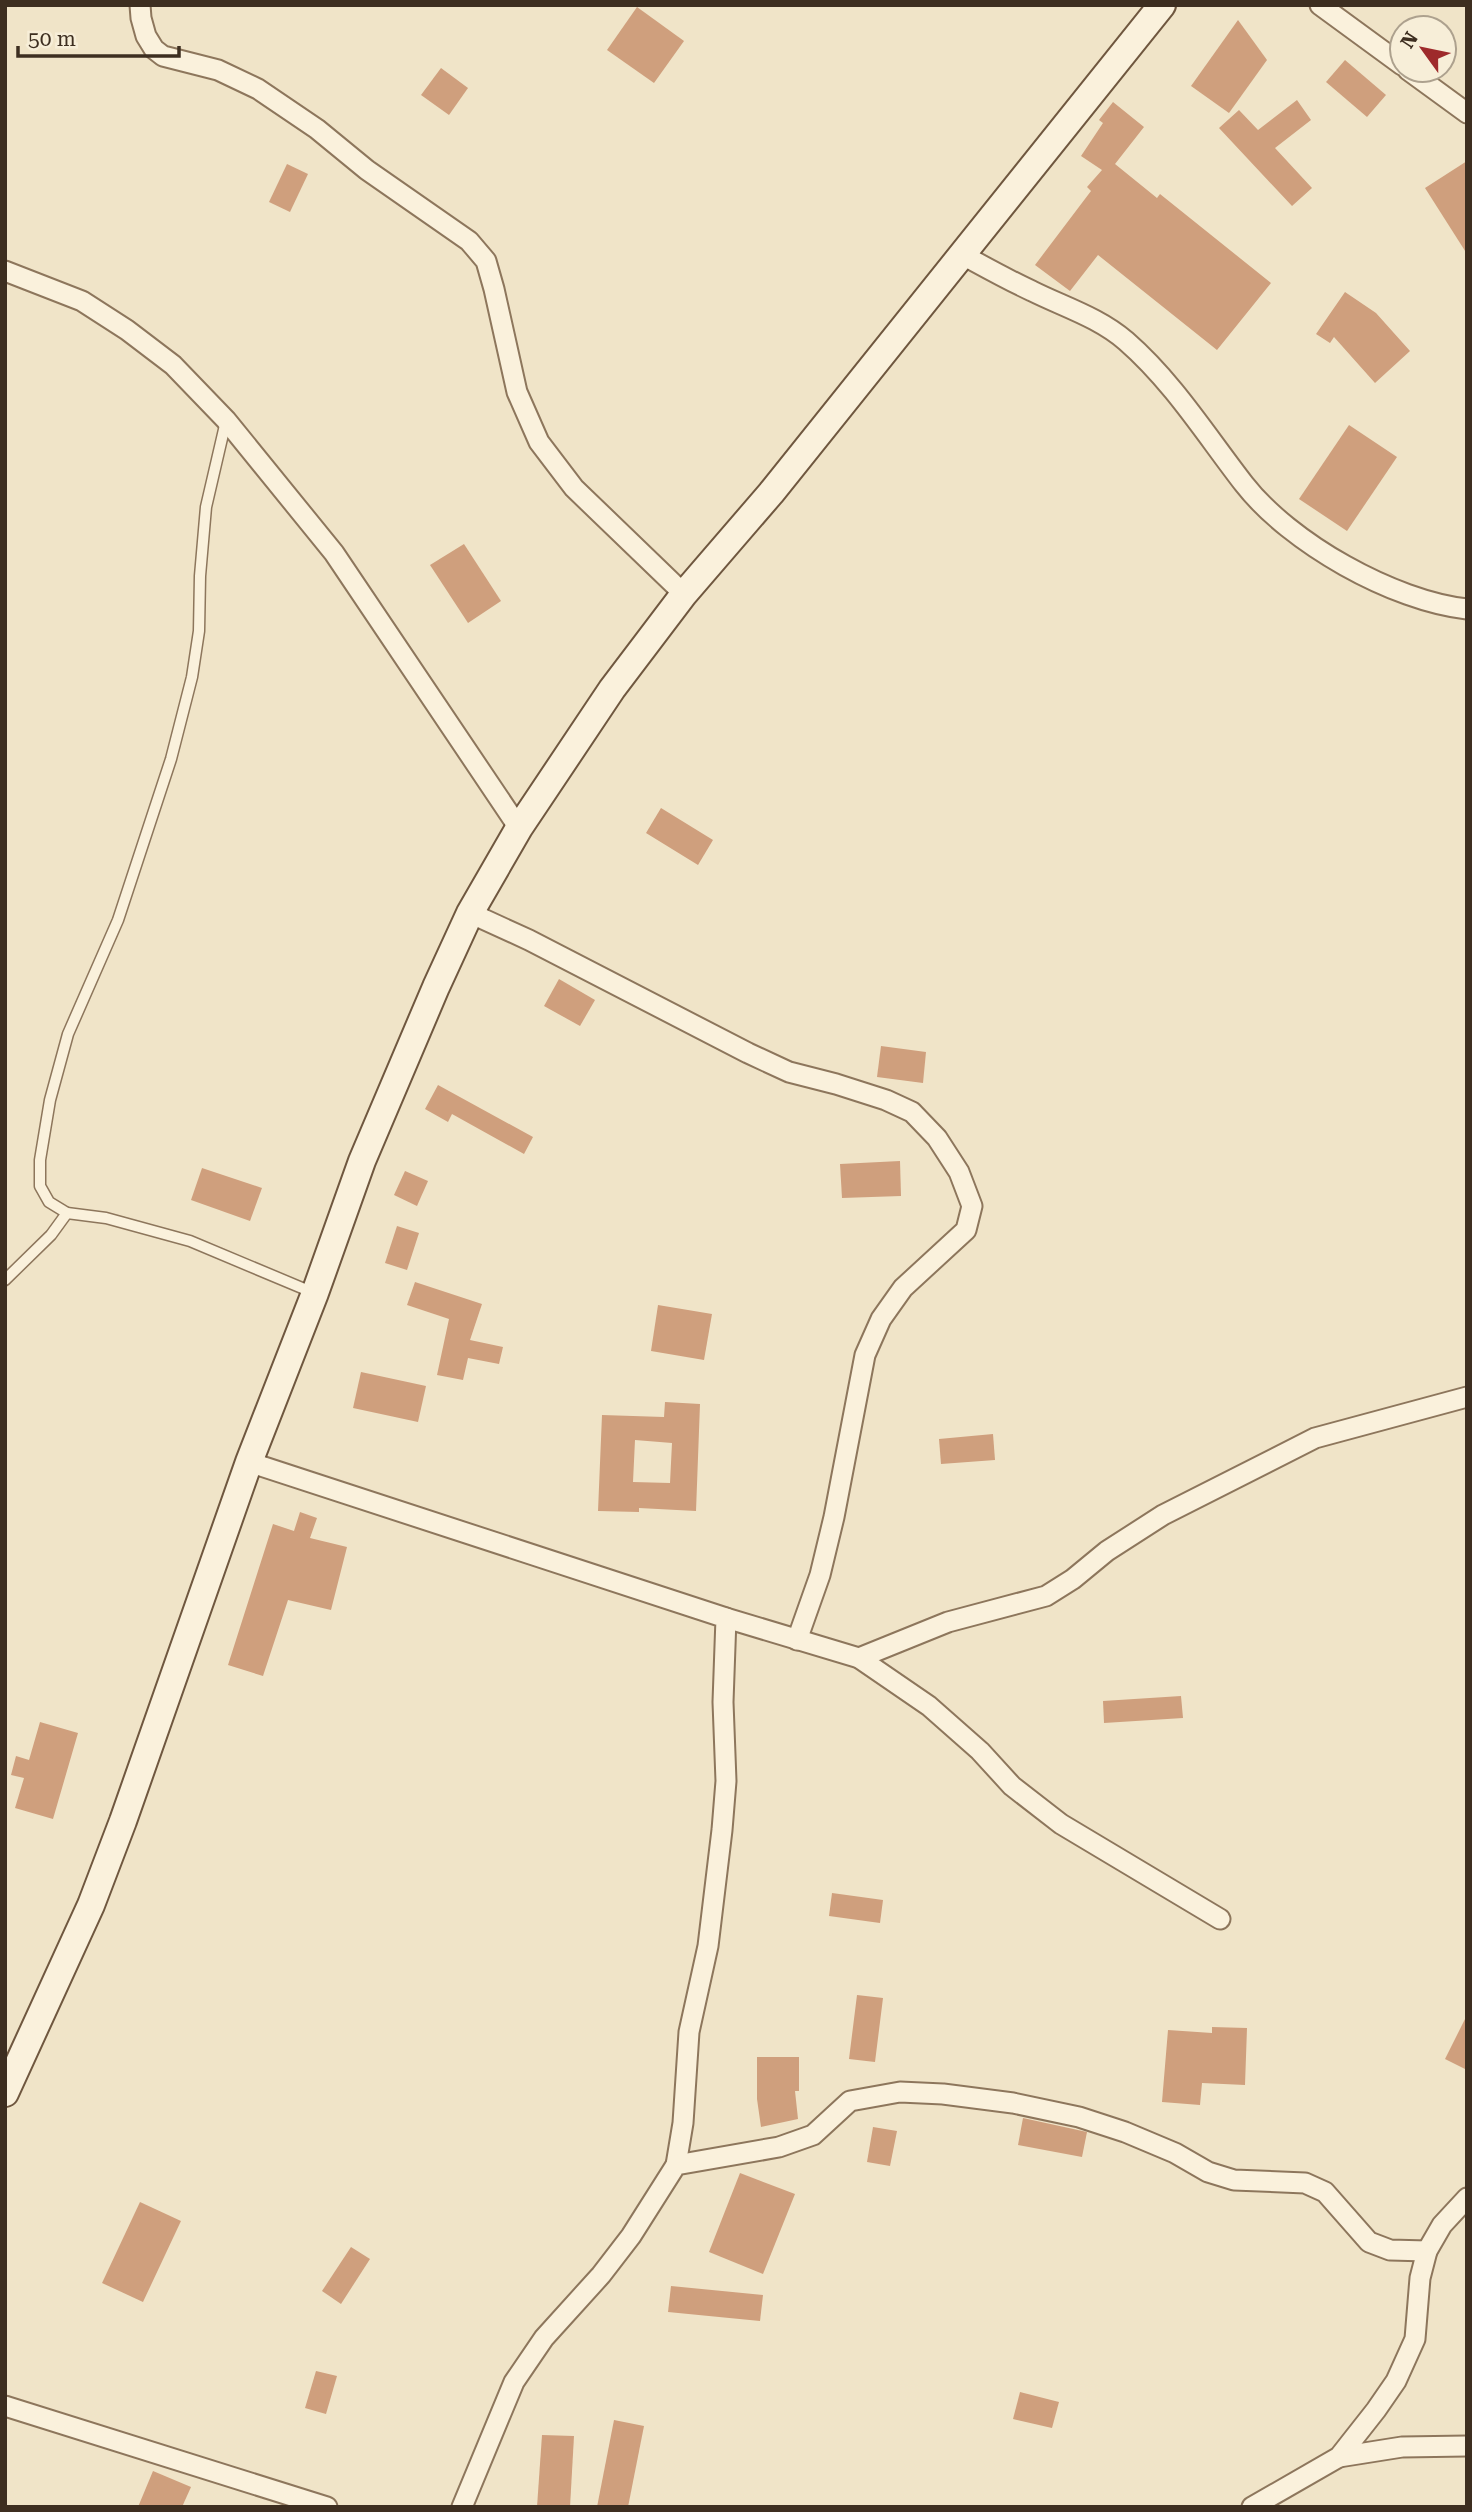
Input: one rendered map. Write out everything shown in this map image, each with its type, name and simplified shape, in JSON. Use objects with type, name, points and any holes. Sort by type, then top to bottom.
[{"type":"main road","points":[[5,2093],[105,1869],[249,1462],[315,1293],[362,1161],[470,913],[519,828],[612,689],[684,594],[771,493],[1163,5]]},
{"type":"street","points":[[140,5],[146,36],[154,49],[163,56],[218,70],[258,89],[469,241],[486,261],[517,393],[539,442],[574,488],[684,594]]},
{"type":"street","points":[[1320,5],[1388,55]]},
{"type":"street","points":[[1427,84],[1467,113]]},
{"type":"street","points":[[961,254],[1110,328],[1127,342],[1167,382],[1260,502],[1294,531],[1349,569],[1408,596],[1446,607],[1467,609]]},
{"type":"street","points":[[5,271],[82,301],[127,330],[173,365],[226,420],[334,553],[519,828]]},
{"type":"street","points":[[470,913],[789,1072],[836,1084],[912,1112],[937,1138],[959,1172],[972,1206],[966,1230],[903,1288],[881,1318],[865,1355],[831,1528],[820,1574],[797,1640]]},
{"type":"street","points":[[859,1658],[948,1622],[1046,1596],[1073,1579],[1107,1551],[1163,1515],[1315,1438],[1467,1396]]},
{"type":"street","points":[[249,1462],[726,1618],[859,1658],[929,1706],[980,1751],[1012,1786],[1061,1824],[1220,1919]]},
{"type":"street","points":[[462,2507],[514,2382],[544,2338],[601,2275],[631,2236],[676,2165],[683,2123],[689,2032],[708,1946],[722,1830],[726,1781],[723,1702],[726,1618]]},
{"type":"street","points":[[676,2165],[779,2147],[813,2135],[850,2101],[900,2092],[943,2094],[1013,2103],[1079,2117],[1125,2132],[1175,2153],[1208,2172],[1234,2180],[1305,2183],[1325,2192],[1369,2242],[1390,2250],[1427,2250]]},
{"type":"street","points":[[1339,2457],[1396,2381],[1415,2339],[1420,2278],[1427,2250],[1442,2225],[1467,2198]]},
{"type":"street","points":[[5,2406],[327,2507]]},
{"type":"street","points":[[1252,2507],[1339,2457],[1402,2447],[1467,2446]]},
{"type":"lane","points":[[226,420],[206,507],[200,576],[199,631],[192,677],[171,759],[122,908],[68,1034],[50,1100],[40,1160],[40,1186],[49,1202],[67,1213],[106,1218],[190,1241],[315,1293]]},
{"type":"lane","points":[[5,1280],[51,1235],[67,1213]]},
{"type":"building","points":[[637,7],[684,41],[654,83],[607,50]]},
{"type":"building","points":[[1238,20],[1267,60],[1229,113],[1191,86]]},
{"type":"building","points":[[1345,60],[1386,95],[1367,117],[1326,82]]},
{"type":"building","points":[[441,68],[468,88],[449,115],[421,95]]},
{"type":"building","points":[[1297,100],[1311,120],[1275,148],[1312,188],[1292,206],[1219,128],[1239,110],[1258,130]]},
{"type":"building","points":[[1113,102],[1144,127],[1115,164],[1157,198],[1160,194],[1271,283],[1217,350],[1098,255],[1070,291],[1035,265],[1091,191],[1087,187],[1102,170],[1081,156],[1103,123],[1099,120]]},
{"type":"building","points":[[1467,161],[1467,254],[1425,188]]},
{"type":"building","points":[[287,164],[308,174],[290,212],[269,202]]},
{"type":"building","points":[[1345,292],[1376,313],[1410,351],[1375,383],[1334,337],[1330,343],[1316,334]]},
{"type":"building","points":[[1349,425],[1397,457],[1347,531],[1299,499]]},
{"type":"building","points":[[464,544],[501,601],[468,623],[430,565]]},
{"type":"building","points":[[661,808],[713,840],[698,865],[646,833]]},
{"type":"building","points":[[559,979],[595,1000],[580,1026],[544,1006]]},
{"type":"building","points":[[881,1046],[926,1052],[923,1083],[877,1077]]},
{"type":"building","points":[[438,1085],[533,1137],[524,1154],[452,1114],[448,1122],[425,1109]]},
{"type":"building","points":[[900,1161],[901,1196],[842,1198],[840,1164]]},
{"type":"building","points":[[202,1168],[262,1188],[250,1221],[191,1200]]},
{"type":"building","points":[[405,1171],[428,1181],[417,1206],[394,1195]]},
{"type":"building","points":[[397,1226],[419,1233],[407,1270],[385,1263]]},
{"type":"building","points":[[415,1282],[482,1304],[470,1340],[503,1347],[499,1364],[468,1358],[463,1380],[437,1375],[449,1319],[407,1305]]},
{"type":"building","points":[[658,1305],[712,1314],[704,1360],[651,1351]]},
{"type":"building","points":[[361,1372],[426,1386],[418,1422],[353,1408]]},
{"type":"building","points":[[665,1402],[700,1404],[696,1511],[639,1508],[639,1512],[598,1511],[602,1415],[664,1417]],"holes":[[[635,1440],[672,1443],[670,1483],[633,1482]]]},
{"type":"building","points":[[993,1434],[995,1460],[941,1464],[939,1439]]},
{"type":"building","points":[[300,1512],[317,1518],[310,1538],[347,1547],[331,1610],[288,1600],[263,1676],[228,1665],[273,1524],[294,1531]]},
{"type":"building","points":[[1181,1696],[1183,1718],[1104,1723],[1103,1701]]},
{"type":"building","points":[[40,1722],[78,1733],[53,1819],[15,1808],[24,1778],[11,1775],[16,1756],[29,1760]]},
{"type":"building","points":[[832,1893],[883,1900],[880,1923],[829,1916]]},
{"type":"building","points":[[857,1995],[883,1998],[875,2062],[849,2059]]},
{"type":"building","points":[[1467,2015],[1467,2070],[1445,2059]]},
{"type":"building","points":[[1212,2027],[1247,2028],[1245,2085],[1202,2083],[1200,2105],[1162,2102],[1168,2030],[1212,2033]]},
{"type":"building","points":[[757,2057],[799,2057],[799,2091],[795,2091],[798,2119],[761,2127],[757,2099]]},
{"type":"building","points":[[1023,2118],[1087,2132],[1082,2157],[1018,2145]]},
{"type":"building","points":[[873,2127],[897,2131],[890,2166],[867,2162]]},
{"type":"building","points":[[740,2173],[795,2194],[763,2274],[709,2252]]},
{"type":"building","points":[[140,2202],[181,2221],[143,2302],[102,2283]]},
{"type":"building","points":[[351,2247],[370,2259],[341,2304],[322,2291]]},
{"type":"building","points":[[671,2286],[763,2295],[760,2321],[668,2312]]},
{"type":"building","points":[[316,2371],[337,2376],[326,2414],[305,2408]]},
{"type":"building","points":[[1020,2392],[1059,2402],[1052,2428],[1013,2419]]},
{"type":"building","points":[[614,2420],[644,2426],[628,2507],[597,2507]]},
{"type":"building","points":[[542,2435],[574,2436],[570,2507],[537,2507]]},
{"type":"building","points":[[153,2471],[191,2487],[182,2507],[138,2507]]}]
